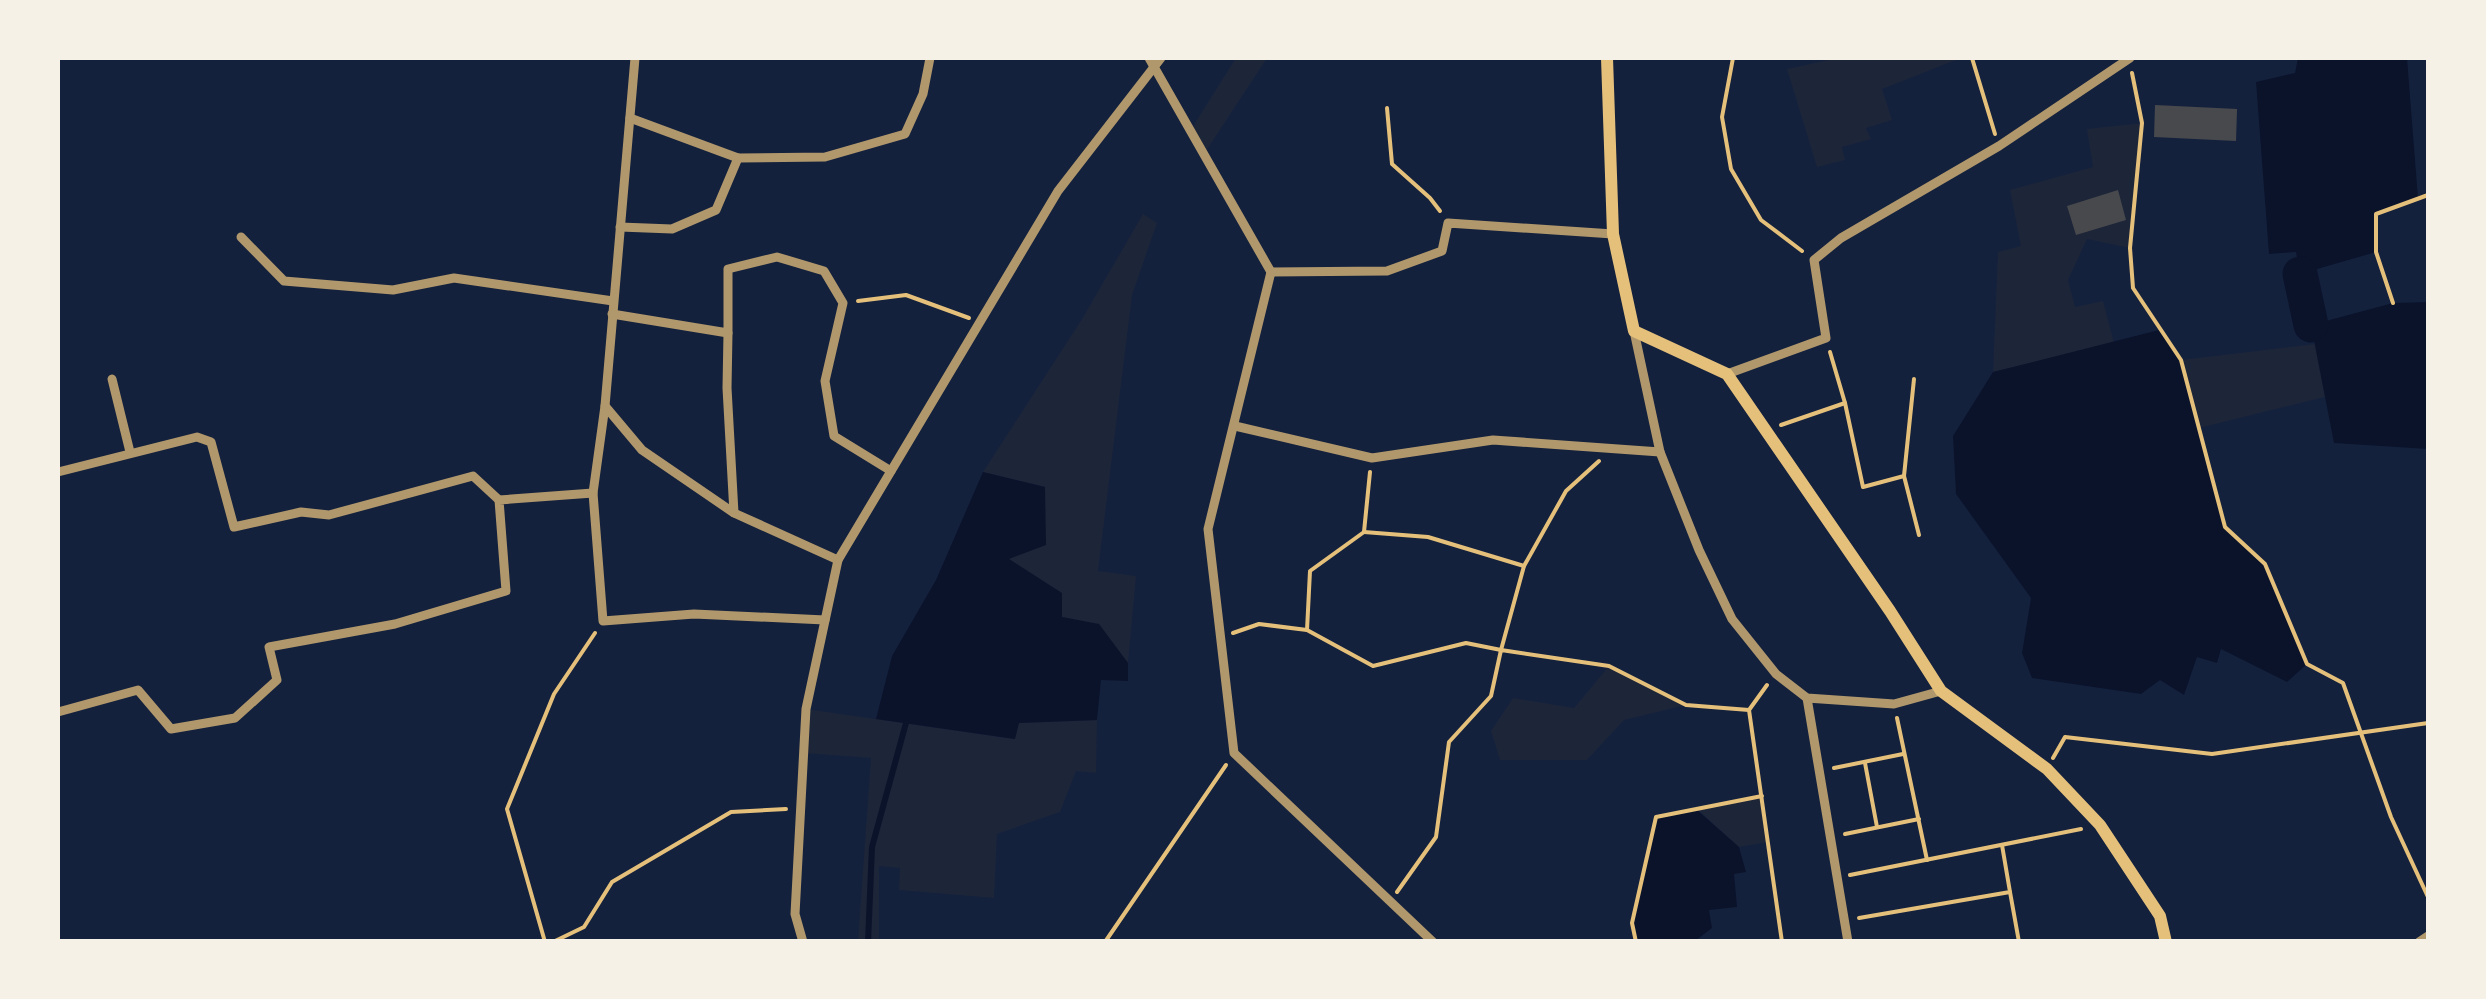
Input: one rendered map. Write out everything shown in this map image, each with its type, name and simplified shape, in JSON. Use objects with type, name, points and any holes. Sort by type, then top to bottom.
[{"type":"main road","points":[[1608,58],[1613,234],[1634,331],[1727,374],[1890,610],[1941,691],[2047,769],[2100,825],[2160,916],[2166,942]]},
{"type":"street","points":[[635,58],[593,492],[603,622],[694,614],[825,620]]},
{"type":"street","points":[[630,118],[738,158],[825,156],[904,134],[923,94],[930,58]]},
{"type":"street","points":[[802,942],[794,914],[806,709],[838,560],[1058,191],[1152,63],[1161,58]]},
{"type":"street","points":[[1727,374],[1826,338],[1814,260],[1841,238],[1999,146],[2130,58]]},
{"type":"street","points":[[1152,63],[1271,272],[1208,529],[1234,753],[1433,942]]},
{"type":"street","points":[[620,227],[672,229],[716,210],[738,158]]},
{"type":"street","points":[[1271,272],[1387,271],[1442,251],[1448,224],[1613,234]]},
{"type":"street","points":[[241,237],[284,281],[393,290],[454,278],[613,301]]},
{"type":"street","points":[[734,513],[727,388],[728,269],[776,258],[824,271],[843,303],[824,381],[834,436],[891,471]]},
{"type":"street","points":[[612,314],[728,333]]},
{"type":"street","points":[[1634,331],[1660,452],[1698,550],[1732,618],[1776,674],[1807,698],[1894,704],[1941,691]]},
{"type":"street","points":[[112,380],[130,452]]},
{"type":"street","points":[[604,406],[642,450],[734,513],[838,560]]},
{"type":"street","points":[[1235,426],[1372,458],[1493,440],[1660,452]]},
{"type":"street","points":[[58,472],[197,437],[211,442],[234,527],[301,512],[329,515],[473,476],[499,500],[506,591],[395,624],[269,647],[277,680],[235,718],[171,730],[138,690],[58,712]]},
{"type":"street","points":[[499,500],[593,492]]},
{"type":"street","points":[[1807,698],[1848,942]]},
{"type":"street","points":[[2418,942],[2428,936]]},
{"type":"path","points":[[1733,58],[1722,118],[1730,169],[1761,220],[1814,260]]},
{"type":"path","points":[[1972,58],[1999,146]]},
{"type":"path","points":[[2130,58],[2142,122],[2130,248],[2133,288],[2180,360],[2224,527],[2265,564],[2307,664],[2343,683],[2391,817],[2428,897]]},
{"type":"path","points":[[1387,108],[1392,164],[1430,198],[1448,224]]},
{"type":"path","points":[[2393,304],[2376,252],[2376,214],[2428,195]]},
{"type":"path","points":[[843,303],[906,295],[980,322]]},
{"type":"path","points":[[1826,338],[1863,487],[1904,476]]},
{"type":"path","points":[[1914,378],[1904,476],[1920,535]]},
{"type":"path","points":[[1765,430],[1845,403]]},
{"type":"path","points":[[1392,899],[1436,838],[1450,742],[1491,696],[1524,566],[1566,491],[1612,448]]},
{"type":"path","points":[[1364,532],[1372,458]]},
{"type":"path","points":[[1307,630],[1310,571],[1364,532],[1428,537],[1524,566]]},
{"type":"path","points":[[545,942],[507,809],[554,694],[603,622]]},
{"type":"path","points":[[1220,638],[1259,624],[1307,630],[1373,666],[1466,643],[1609,666],[1686,705],[1749,710]]},
{"type":"path","points":[[1776,674],[1749,710],[1782,942]]},
{"type":"path","points":[[1894,704],[1927,860]]},
{"type":"path","points":[[2047,769],[2065,737],[2212,754],[2428,723]]},
{"type":"path","points":[[1105,942],[1234,753]]},
{"type":"path","points":[[1819,771],[1905,754]]},
{"type":"path","points":[[1864,762],[1877,827]]},
{"type":"path","points":[[1636,942],[1632,923],[1656,817],[1762,796]]},
{"type":"path","points":[[552,942],[584,927],[612,882],[731,812],[801,809]]},
{"type":"path","points":[[1830,836],[1919,819]]},
{"type":"path","points":[[1837,878],[2100,825]]},
{"type":"path","points":[[2002,844],[2019,942]]},
{"type":"path","points":[[1844,921],[2010,892]]},
{"type":"shaded area","points":[[1236,58],[1267,58],[1204,154],[1190,131]]},
{"type":"shaded area","points":[[1838,58],[1961,58],[1882,89],[1892,120],[1866,128],[1871,139],[1842,147],[1845,160],[1817,167],[1787,69]]},
{"type":"shaded area","points":[[2298,58],[2407,58],[2418,198],[2376,214],[2376,252],[2300,274],[2296,252],[2269,254],[2256,82],[2295,73]]},
{"type":"shaded area","points":[[2142,123],[2130,248],[2087,239],[2068,280],[2075,307],[2103,301],[2114,343],[1993,372],[1998,252],[2021,246],[2010,190],[2093,167],[2087,129]]},
{"type":"shaded area","points":[[1143,214],[1157,223],[1132,295],[1098,571],[1136,576],[1128,663],[1099,625],[1061,617],[1008,559],[1045,487],[983,472],[1082,319]]},
{"type":"shaded area","points":[[2428,302],[2428,449],[2334,443],[2311,325],[2393,303]]},
{"type":"shaded area","points":[[2159,330],[2181,360],[2225,527],[2265,564],[2307,664],[2287,682],[2221,649],[2217,663],[2197,657],[2184,695],[2160,680],[2141,694],[2032,678],[2022,653],[2031,598],[1956,494],[1953,436],[1993,372]]},
{"type":"shaded area","points":[[2315,344],[2325,397],[2199,428],[2181,360]]},
{"type":"shaded area","points":[[983,472],[1045,487],[1046,545],[1009,559],[1062,593],[1062,617],[1099,624],[1128,663],[1128,681],[1101,680],[1097,720],[1019,723],[1015,739],[876,719],[892,656],[936,580]]},
{"type":"shaded area","points":[[1609,666],[1686,705],[1624,720],[1587,760],[1500,760],[1491,731],[1513,698],[1574,708]]},
{"type":"shaded area","points":[[806,709],[1014,739],[1018,723],[1097,720],[1096,773],[1076,771],[1060,812],[997,834],[994,898],[899,890],[900,868],[879,866],[879,941],[858,941],[871,758],[804,753]]},
{"type":"shaded area","points":[[1762,796],[1768,842],[1739,847],[1697,809]]},
{"type":"shaded area","points":[[1696,809],[1739,847],[1746,872],[1734,874],[1737,907],[1709,910],[1712,928],[1695,941],[1636,941],[1632,923],[1656,817]]},
{"type":"building","points":[[2155,105],[2237,109],[2236,141],[2154,137]]},
{"type":"building","points":[[2118,190],[2126,220],[2076,235],[2067,206]]},
{"type":"waterway","points":[[2300,274],[2311,325]]},
{"type":"waterway","points":[[868,942],[872,847],[906,723]]}]
